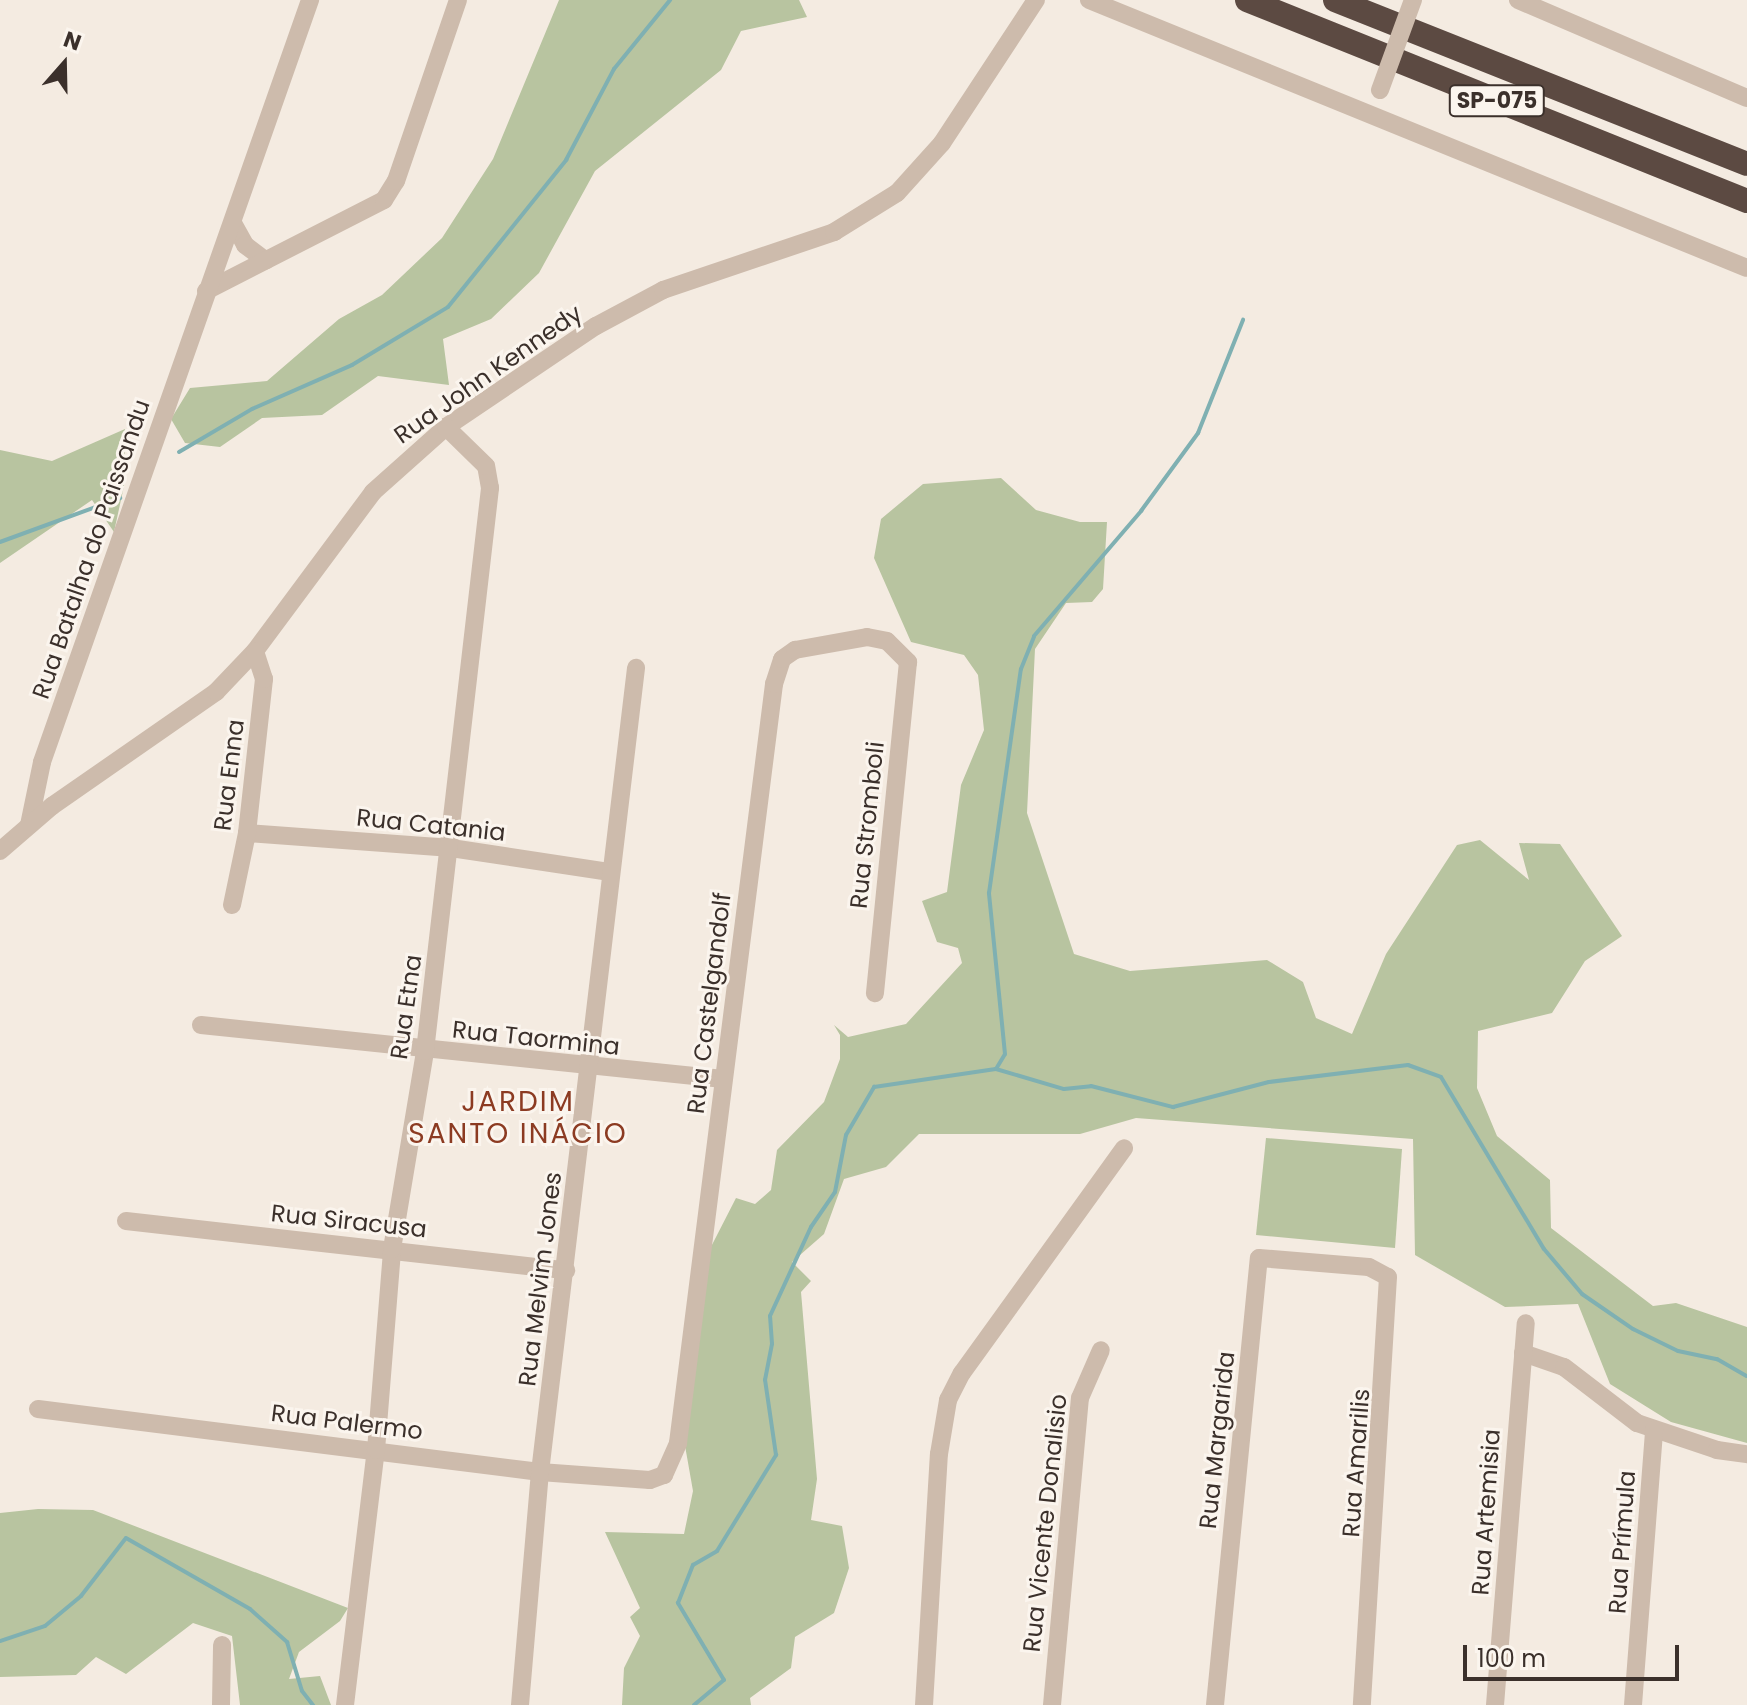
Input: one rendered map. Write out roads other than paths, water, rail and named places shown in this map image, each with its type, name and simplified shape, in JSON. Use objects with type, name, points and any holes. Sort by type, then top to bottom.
[{"type":"highway","name":"SP-075","points":[[1247,0],[1747,201]]},
{"type":"highway","name":"SP-075","points":[[1335,0],[1747,164]]},
{"type":"street","name":"Rua Batalha do Paissandu","points":[[29,825],[42,762],[310,0]]},
{"type":"street","points":[[206,291],[384,200],[396,181],[458,0]]},
{"type":"street","name":"Rua John Kennedy","points":[[0,851],[29,825],[216,692],[255,651],[364,501],[446,427],[569,343],[663,290],[762,260],[875,210],[919,172],[942,143],[1036,0]]},
{"type":"street","points":[[1089,0],[1747,268]]},
{"type":"street","points":[[1371,115],[1413,0]]},
{"type":"street","points":[[1518,0],[1747,98]]},
{"type":"street","points":[[233,223],[245,245],[266,261]]},
{"type":"street","name":"Rua Etna","points":[[345,1705],[376,1450],[392,1249],[425,1051],[451,848],[490,488],[486,466],[446,427]]},
{"type":"street","name":"Rua Castelgandolf","points":[[650,1480],[668,1470],[678,1443],[774,684],[782,659],[795,650],[867,637],[887,641],[908,662]]},
{"type":"street","name":"Rua Enna","points":[[232,905],[247,833],[264,679],[255,651]]},
{"type":"street","name":"Rua Stromboli","points":[[875,993],[908,662]]},
{"type":"street","name":"Rua Melvim Jones","points":[[520,1705],[540,1472],[636,668]]},
{"type":"street","name":"Rua Catania","points":[[247,833],[451,848],[610,872]]},
{"type":"street","name":"Rua Taormina","points":[[201,1025],[589,1068],[723,1079]]},
{"type":"street","points":[[924,1705],[939,1454],[948,1400],[962,1373],[1124,1148]]},
{"type":"street","name":"Rua Siracusa","points":[[126,1221],[566,1270]]},
{"type":"street","name":"Rua Margarida","points":[[1215,1705],[1259,1258],[1338,1264]]},
{"type":"street","name":"Rua Amarilis","points":[[1338,1264],[1383,1272],[1391,1291],[1362,1705]]},
{"type":"street","name":"Rua Artemisia","points":[[1495,1705],[1526,1323]]},
{"type":"street","name":"Rua Vicente Donalisio","points":[[1057,1702],[1080,1398],[1101,1350]]},
{"type":"street","points":[[1523,1353],[1564,1367],[1625,1415],[1654,1430],[1747,1454]]},
{"type":"street","name":"Rua Palermo","points":[[38,1409],[540,1472],[650,1480]]},
{"type":"street","name":"Rua Prímula","points":[[1633,1705],[1654,1430]]},
{"type":"street","points":[[221,1705],[222,1645]]},
{"type":"waterway","points":[[179,452],[252,409],[352,365],[448,307],[566,160],[614,69],[670,0]]},
{"type":"waterway","points":[[996,1069],[1005,1054],[989,893],[1021,669],[1034,636],[1141,511],[1198,433],[1243,320]]},
{"type":"waterway","points":[[0,542],[120,498]]},
{"type":"waterway","points":[[694,1705],[724,1680],[678,1603],[693,1565],[717,1551],[776,1455],[765,1380],[772,1344],[770,1316],[811,1227],[835,1192],[846,1135],[874,1087],[996,1069],[1064,1089],[1091,1086],[1173,1107],[1269,1082],[1408,1065],[1441,1077],[1544,1249],[1582,1294],[1633,1329],[1678,1351],[1717,1359],[1747,1376]]},
{"type":"waterway","points":[[0,1641],[45,1626],[81,1596],[126,1538],[250,1609],[287,1642],[302,1691],[313,1705]]},
{"type":"district","name":"JARDIM SANTO INÁCIO","points":[[518,1118]]}]
